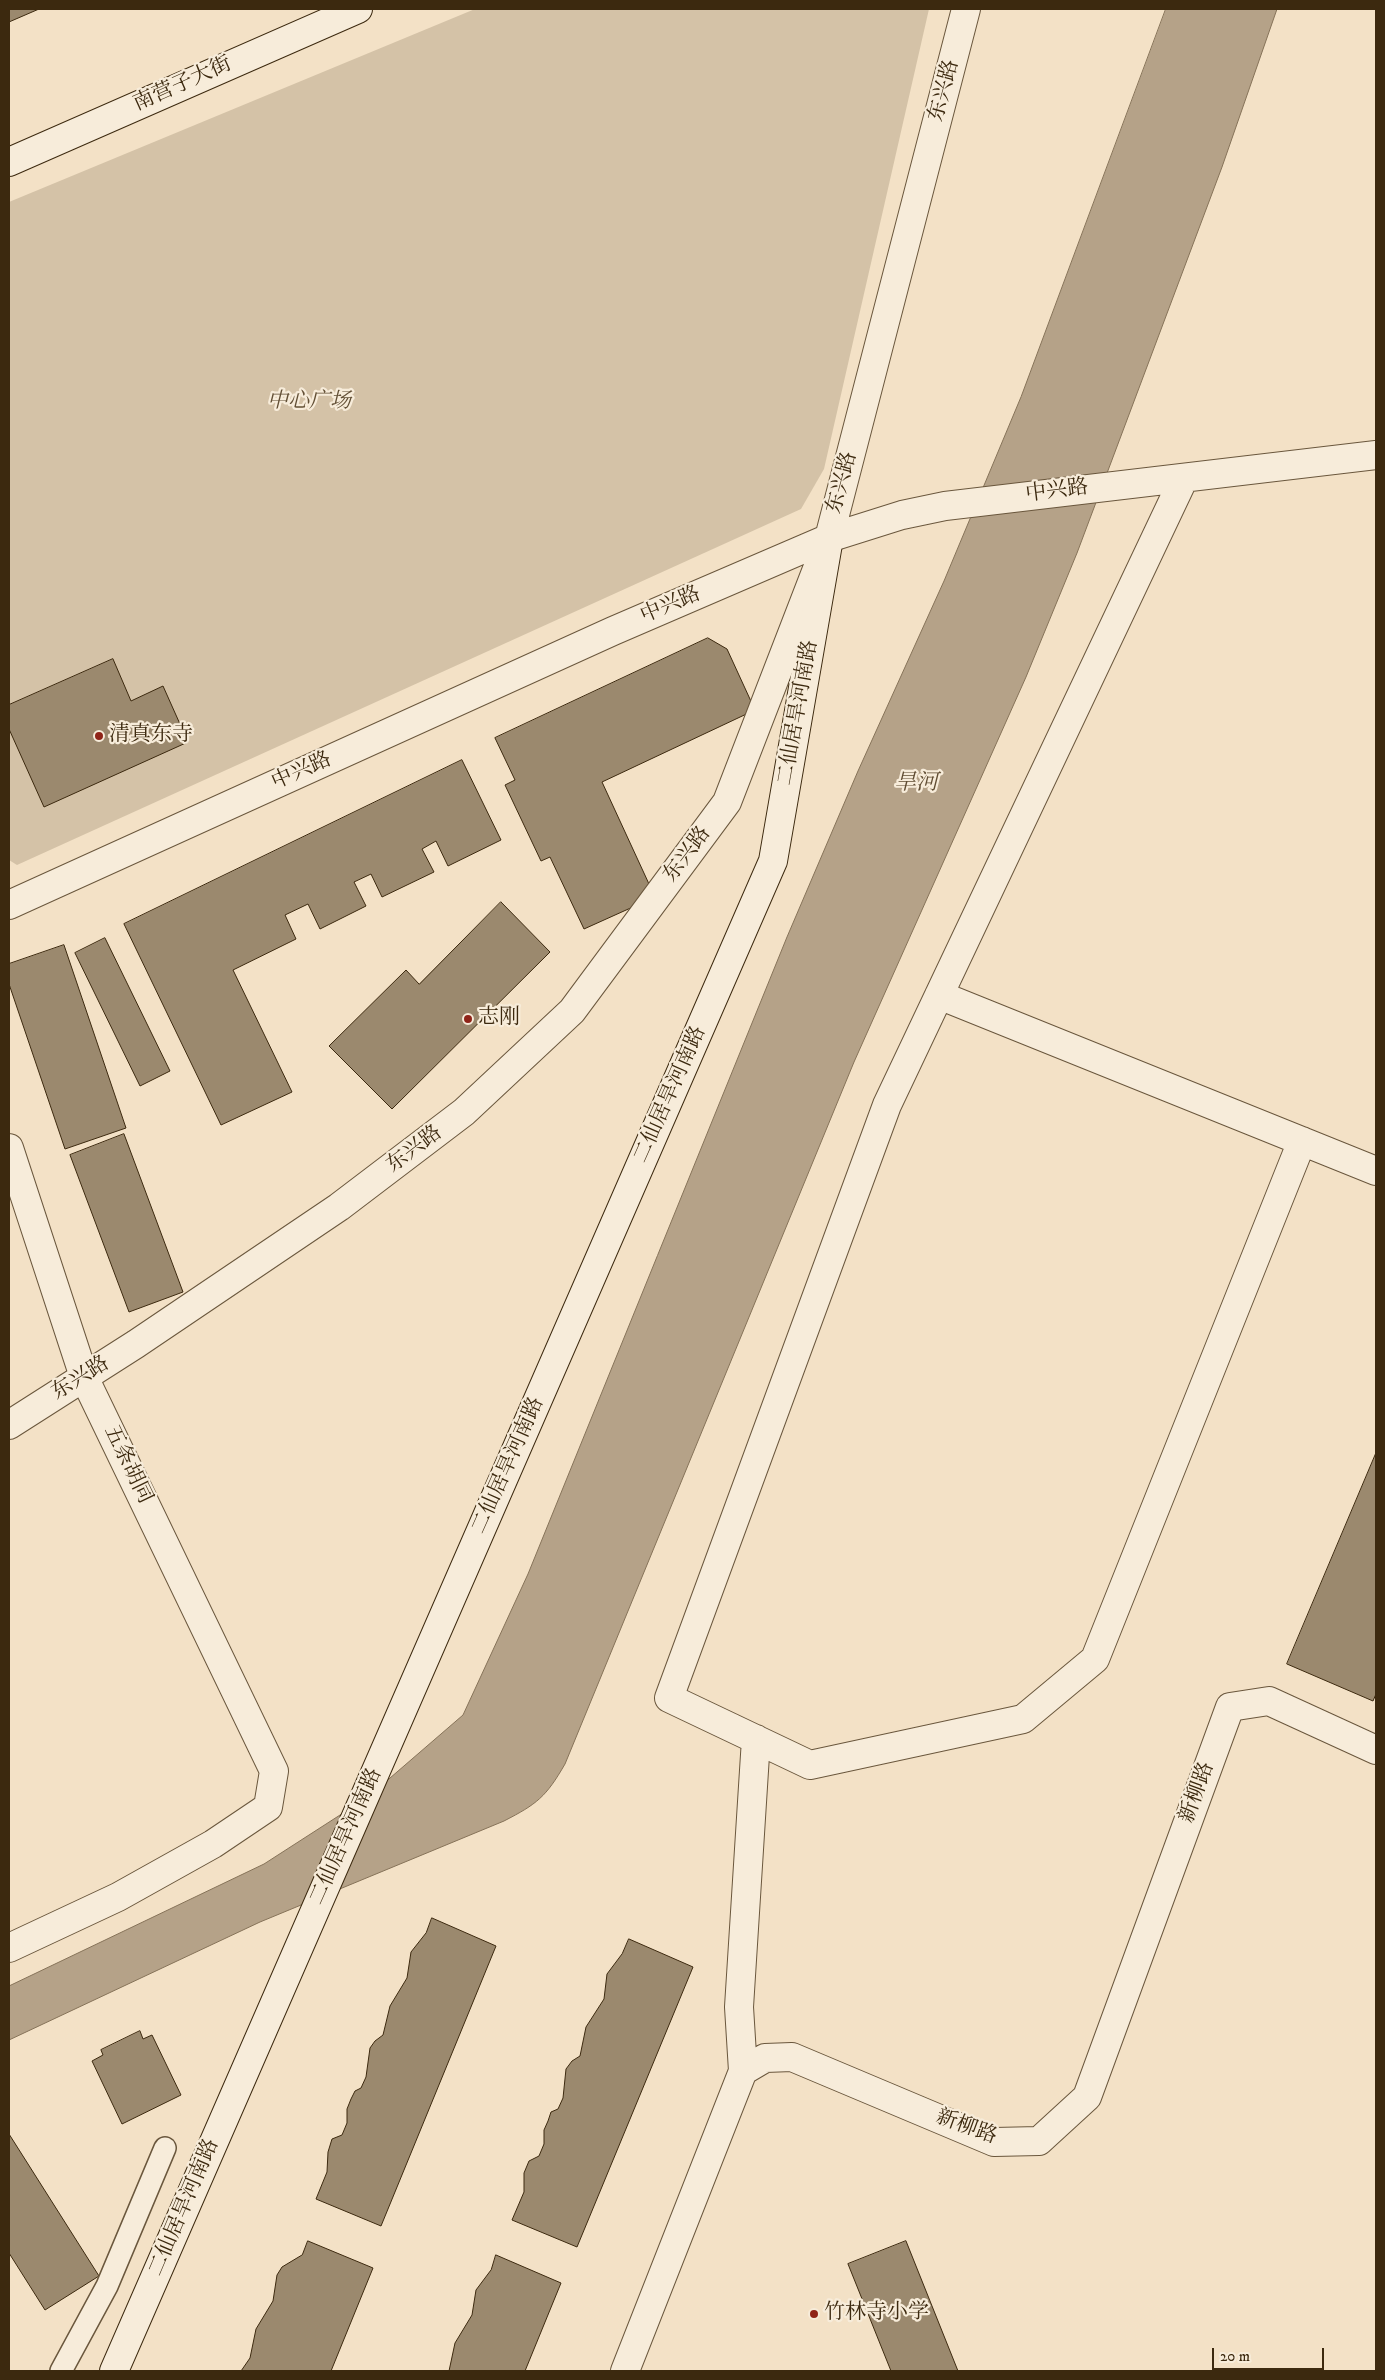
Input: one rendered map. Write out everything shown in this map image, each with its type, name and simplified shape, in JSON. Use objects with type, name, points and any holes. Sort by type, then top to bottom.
[{"type":"street","name":"南营子大街","points":[[9,162],[358,9]]},
{"type":"street","name":"东兴路","points":[[9,1425],[339,1207],[464,1112],[572,1012],[727,802],[829,538],[966,9]]},
{"type":"street","name":"中兴路","points":[[9,905],[604,635],[829,538],[902,514],[946,506],[1376,455]]},
{"type":"street","points":[[1184,478],[887,1105],[669,1698],[810,1765],[1022,1719],[1095,1659],[1302,1141]]},
{"type":"street","name":"二仙居旱河南路","points":[[114,2371],[773,861],[829,538]]},
{"type":"street","points":[[939,995],[1376,1171]]},
{"type":"street","name":"五条胡同","points":[[9,1148],[84,1377],[274,1771],[268,1807],[213,1844],[118,1897],[9,1948]]},
{"type":"street","name":"新柳路","points":[[743,2071],[765,2058],[792,2057],[994,2142],[1039,2141],[1087,2097],[1230,1706],[1269,1702],[1376,1750]]},
{"type":"street","points":[[625,2371],[743,2071],[739,2007],[756,1739]]},
{"type":"lane","points":[[61,2371],[107,2286],[165,2148]]},
{"type":"green space","name":"中心广场","points":[[475,9],[929,9],[824,469],[801,509],[17,865],[9,860],[9,202]]},
{"type":"water","name":"旱河","points":[[1166,9],[1277,9],[1222,167],[1077,553],[1026,677],[854,1062],[565,1764],[540,1798],[525,1810],[504,1821],[260,1922],[9,2040],[9,1986],[264,1864],[368,1797],[463,1715],[528,1574],[787,937],[858,771],[944,581],[1021,397]]},
{"type":"building","points":[[9,9],[39,9],[9,22]]},
{"type":"building","points":[[708,638],[727,649],[755,710],[602,782],[655,897],[584,929],[550,857],[541,861],[505,785],[515,780],[495,738]]},
{"type":"building","name":"清真东寺","points":[[113,659],[131,701],[163,686],[188,742],[44,807],[9,729],[9,705]]},
{"type":"building","points":[[462,760],[501,840],[448,866],[436,841],[422,849],[434,872],[382,897],[371,874],[354,882],[366,906],[320,929],[308,904],[285,915],[296,939],[233,970],[292,1092],[221,1125],[124,924]]},
{"type":"building","points":[[501,902],[550,952],[392,1109],[329,1046],[406,970],[419,984]]},
{"type":"building","points":[[105,938],[170,1071],[140,1086],[75,953]]},
{"type":"building","points":[[64,945],[126,1128],[65,1149],[9,984],[9,964]]},
{"type":"building","points":[[124,1134],[183,1292],[129,1312],[70,1155]]},
{"type":"building","points":[[1376,1453],[1376,1694],[1373,1701],[1287,1664]]},
{"type":"building","points":[[432,1918],[496,1946],[381,2226],[316,2199],[327,2172],[328,2152],[332,2139],[342,2135],[347,2123],[347,2109],[351,2099],[355,2091],[361,2088],[366,2077],[370,2048],[383,2035],[390,2006],[407,1978],[411,1952],[426,1933]]},
{"type":"building","points":[[629,1939],[693,1967],[577,2247],[512,2220],[524,2192],[524,2173],[529,2161],[539,2156],[544,2144],[544,2130],[551,2112],[558,2109],[563,2098],[566,2069],[572,2061],[580,2056],[586,2027],[604,1999],[607,1974],[622,1954]]},
{"type":"building","points":[[140,2031],[143,2039],[152,2035],[181,2095],[122,2124],[92,2061],[103,2055],[101,2050]]},
{"type":"building","points":[[9,2134],[99,2276],[45,2310],[9,2253]]},
{"type":"building","points":[[308,2241],[373,2268],[331,2371],[241,2371],[250,2358],[256,2329],[273,2301],[277,2275],[282,2267],[302,2255]]},
{"type":"building","points":[[906,2241],[958,2371],[891,2371],[848,2264]]},
{"type":"building","points":[[496,2255],[561,2283],[525,2371],[449,2371],[455,2343],[472,2315],[476,2290],[491,2270]]},
{"type":"place","name":"清真东寺","points":[[99,736]]},
{"type":"place","name":"志刚","points":[[468,1019]]},
{"type":"place","name":"竹林寺小学","points":[[814,2314]]}]
